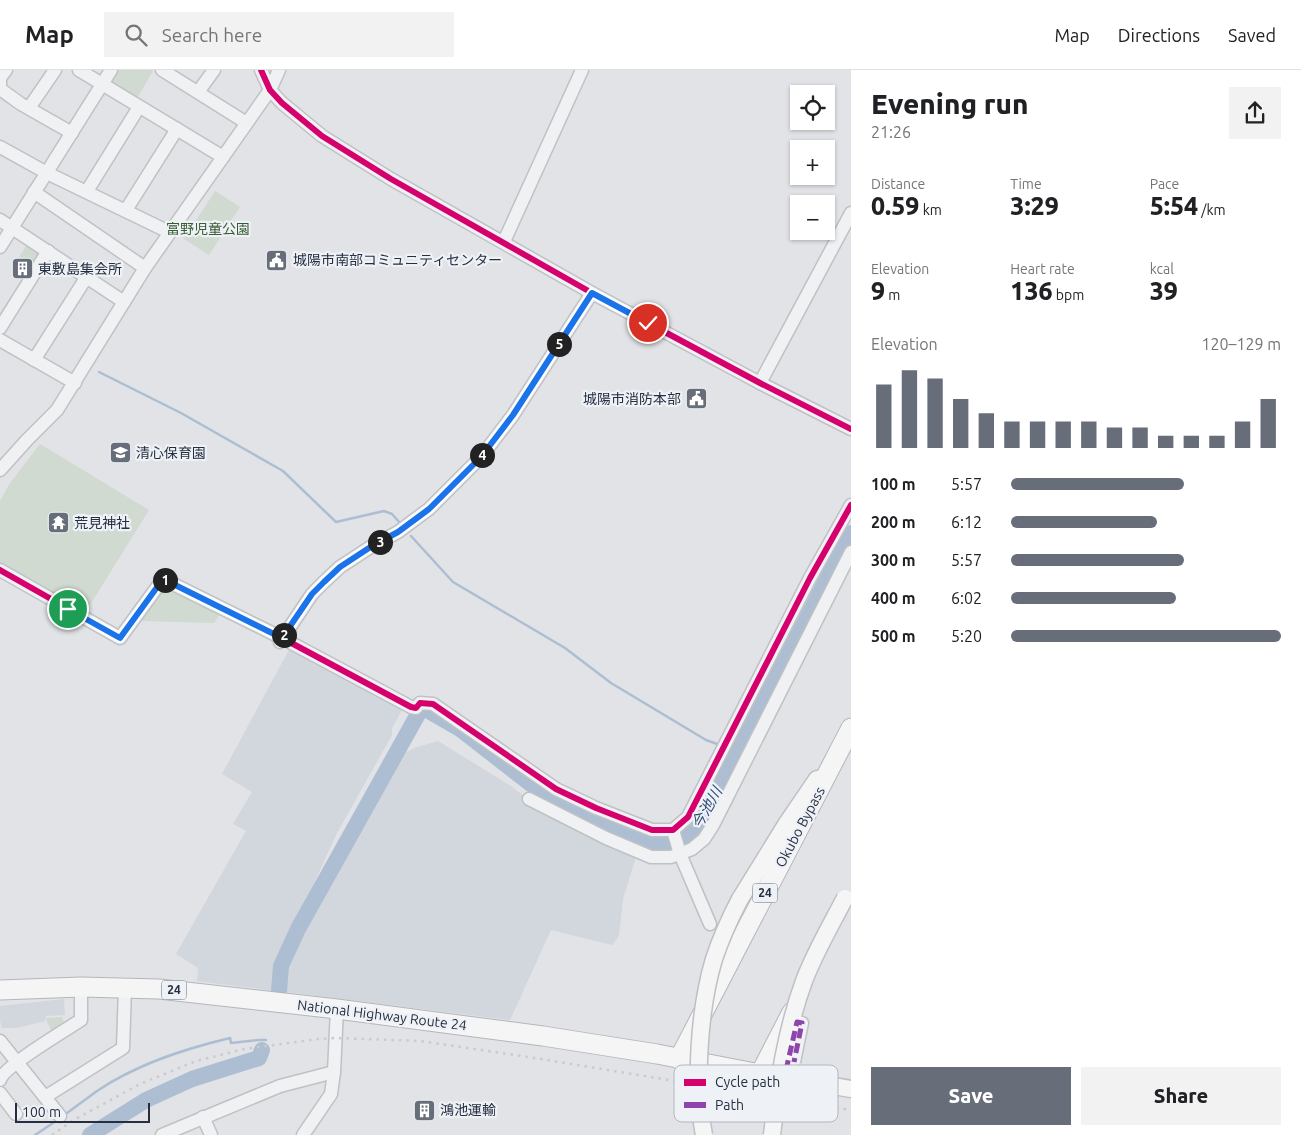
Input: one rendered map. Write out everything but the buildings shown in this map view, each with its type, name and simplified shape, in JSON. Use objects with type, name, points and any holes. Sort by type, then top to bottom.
[{"type":"highway","name":"Okubo Bypass","points":[[679,1058],[849,731]]},
{"type":"highway","points":[[765,1065],[808,982],[849,895]]},
{"type":"highway","points":[[789,1065],[789,1050],[794,1026],[808,982]]},
{"type":"highway","name":"National Highway Route 24","points":[[0,990],[125,987],[169,990],[337,1009],[543,1036],[714,1065]]},
{"type":"main road","points":[[699,1065],[700,1039],[706,996],[714,960],[725,929],[740,898],[787,822],[849,731]]},
{"type":"main road","points":[[783,1065],[794,1013],[805,980],[818,948],[849,895]]},
{"type":"main road","points":[[838,1085],[851,1089]]},
{"type":"main road","points":[[702,1122],[704,1135]]},
{"type":"main road","points":[[772,1135],[774,1122]]},
{"type":"street","points":[[6,70],[0,78],[0,89],[72,133]]},
{"type":"street","points":[[29,108],[54,70]]},
{"type":"street","points":[[80,70],[223,157]]},
{"type":"street","points":[[0,247],[111,70]]},
{"type":"street","points":[[162,70],[245,122]]},
{"type":"street","points":[[198,92],[214,70]]},
{"type":"street","points":[[262,70],[270,90],[282,103],[322,136],[391,179],[592,293],[760,383],[851,429]]},
{"type":"street","points":[[0,470],[57,410],[145,268],[223,157],[245,122],[270,90],[279,70]]},
{"type":"street","points":[[502,242],[506,237],[582,70]]},
{"type":"street","points":[[88,191],[139,107]]},
{"type":"street","points":[[126,210],[176,129]]},
{"type":"street","points":[[1,150],[170,232]]},
{"type":"street","points":[[34,192],[145,268]]},
{"type":"street","points":[[760,383],[851,213]]},
{"type":"street","points":[[0,220],[124,302]]},
{"type":"street","points":[[0,328],[48,251]]},
{"type":"street","points":[[34,360],[86,278]]},
{"type":"street","points":[[281,640],[312,594],[340,567],[398,532],[429,509],[481,457],[513,415],[592,293]]},
{"type":"street","points":[[0,340],[75,383]]},
{"type":"street","points":[[0,570],[120,638],[163,579],[402,703],[418,706],[433,704],[556,789],[596,808],[652,830],[672,830],[688,817],[810,578],[851,505]]},
{"type":"street","points":[[529,799],[585,828],[651,857],[661,857],[682,852],[704,839],[713,825],[851,552]]},
{"type":"street","points":[[672,830],[710,924]]},
{"type":"street","points":[[0,1080],[1,1075],[17,1062],[81,1020],[81,987]]},
{"type":"street","points":[[45,1097],[123,1048],[125,987]]},
{"type":"street","points":[[303,1135],[331,1094],[337,1009]]},
{"type":"street","points":[[0,1041],[60,1116]]},
{"type":"street","points":[[162,1135],[280,1086],[334,1072]]},
{"type":"street","points":[[0,1093],[16,1114]]},
{"type":"street","points":[[203,1117],[212,1135]]},
{"type":"shaded area","points":[[291,646],[403,708],[392,728],[392,735],[337,833],[305,903],[308,905],[279,965],[275,991],[197,981],[198,968],[176,954],[246,831],[233,824],[252,792],[222,774]]},
{"type":"shaded area","points":[[438,741],[511,786],[537,806],[636,857],[623,899],[619,935],[616,940],[612,945],[551,930],[510,1020],[286,992],[288,967],[332,875],[397,757],[414,748]]},
{"type":"shaded area","points":[[64,999],[65,1015],[46,1016],[45,1021],[17,1028],[2,1028],[0,1006]]},
{"type":"green space","points":[[116,70],[153,71],[136,100],[110,86],[110,79]]},
{"type":"green space","name":"富野児童公園","points":[[215,191],[240,207],[209,255],[184,239]]},
{"type":"green space","points":[[28,243],[37,249],[40,255],[33,266],[19,257]]},
{"type":"green space","points":[[40,444],[149,510],[85,613],[0,564],[0,501],[10,483]]},
{"type":"green space","points":[[167,585],[221,613],[214,623],[140,621]]},
{"type":"green space","points":[[62,1017],[65,1026],[53,1034],[46,1018]]},
{"type":"water","points":[[109,1114],[120,1116],[87,1135],[87,1131]]},
{"type":"waterway","points":[[99,372],[181,413],[283,471],[336,522],[384,511],[392,514],[400,523]]},
{"type":"waterway","name":"今池川","points":[[279,991],[281,966],[298,929],[422,707],[460,729],[532,785],[590,818],[651,843],[681,842],[697,830],[851,533]]},
{"type":"waterway","points":[[411,536],[453,582],[565,648],[611,683],[706,740],[720,745]]},
{"type":"waterway","points":[[727,748],[738,753]]},
{"type":"waterway","points":[[63,1116],[112,1081],[161,1059],[195,1047],[230,1038],[231,1043],[266,1040]]},
{"type":"waterway","points":[[90,1135],[146,1100],[192,1079],[259,1058],[262,1050]]},
{"type":"waterway","points":[[35,1135],[59,1119]]},
{"type":"railway","points":[[52,1135],[72,1121],[140,1084],[196,1061],[244,1049],[318,1039],[420,1041],[674,1081]]},
{"type":"railway","points":[[838,1108],[851,1110]]},
{"type":"marked path","points":[[787,1065],[797,1022],[802,1023],[794,1062]]},
{"type":"cycle path","points":[[261,70],[270,90],[282,103],[322,136],[391,179],[592,293],[760,383],[851,429]]},
{"type":"cycle path","points":[[0,570],[120,638],[163,579],[282,638],[411,707],[416,708],[420,703],[433,704],[556,789],[596,808],[652,830],[673,830],[688,817],[810,578],[851,505]]},
{"type":"place","name":"城陽市南部コミュニティセンター","points":[[277,260]]},
{"type":"place","name":"東敷島集会所","points":[[22,269]]},
{"type":"place","name":"城陽市消防本部","points":[[697,399]]},
{"type":"place","name":"清心保育園","points":[[120,453]]},
{"type":"place","name":"荒見神社","points":[[58,523]]},
{"type":"place","name":"鴻池運輸","points":[[424,1110]]},
{"type":"route","points":[[68,609],[120,638],[163,579],[282,638],[312,594],[340,567],[398,532],[429,509],[481,457],[513,415],[592,293],[648,323]]}]
